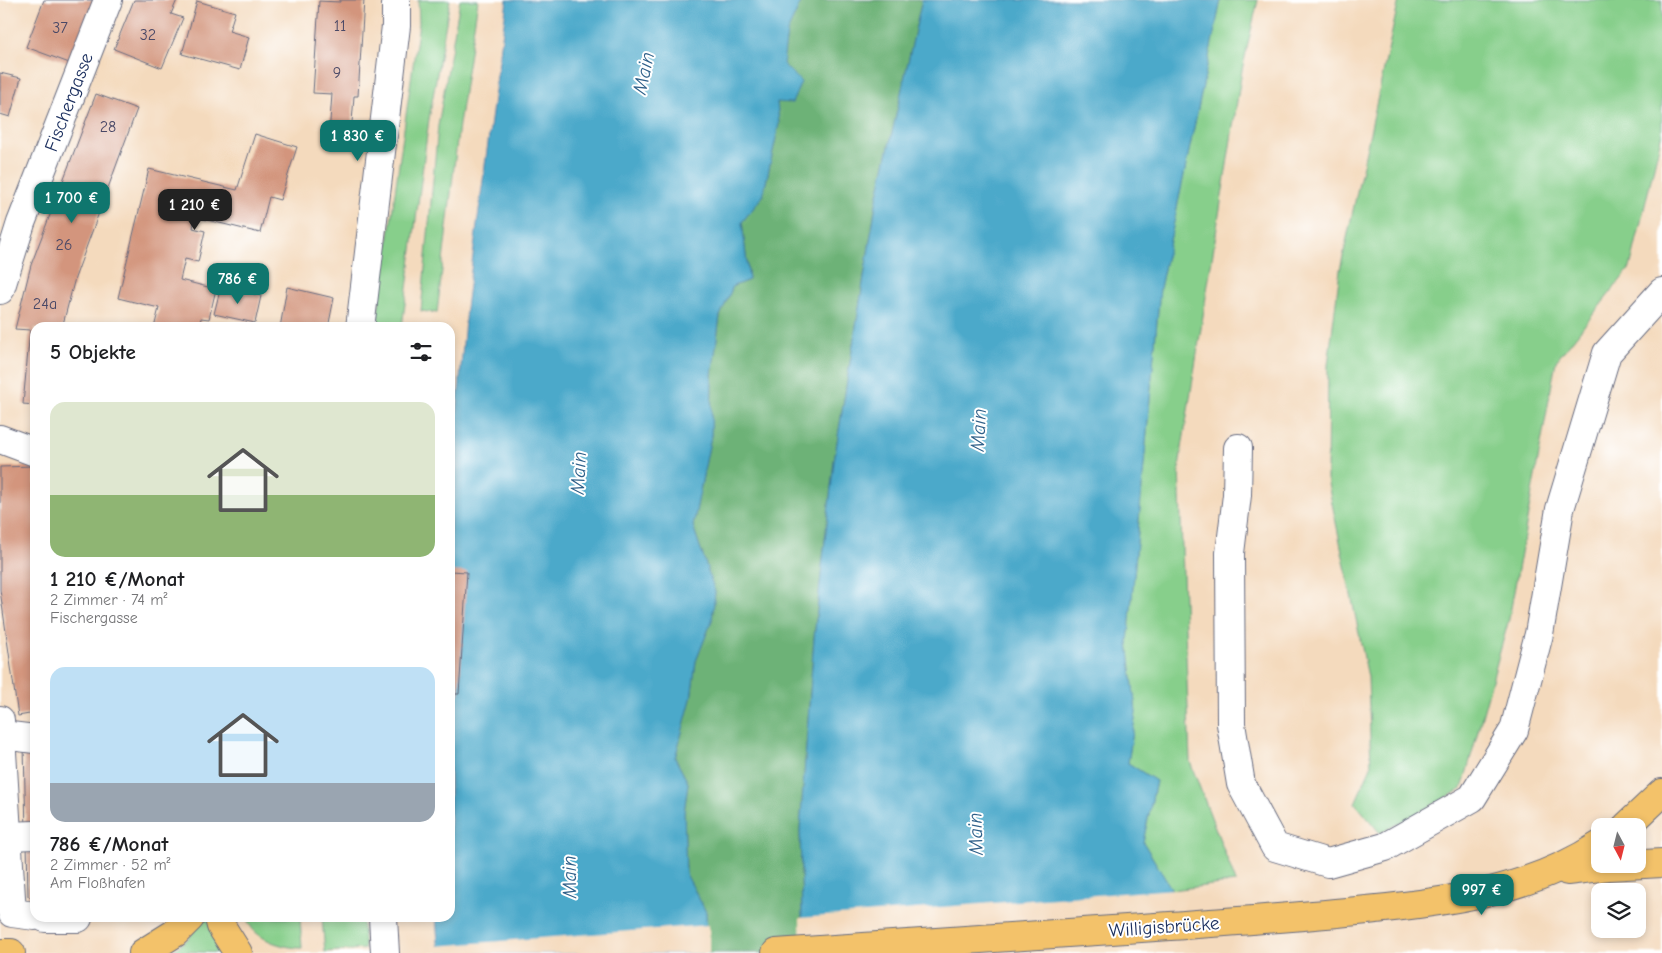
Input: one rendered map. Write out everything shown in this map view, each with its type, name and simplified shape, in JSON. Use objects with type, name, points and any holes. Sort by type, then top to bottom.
[{"type":"main road","points":[[1635,818],[1662,793]]},
{"type":"main road","points":[[1532,878],[1591,849]]},
{"type":"main road","points":[[1532,878],[1608,866],[1662,863]]},
{"type":"main road","name":"Willigisbrücke","points":[[776,953],[1323,915],[1477,896],[1532,878]]},
{"type":"main road","points":[[143,953],[176,933],[186,922]]},
{"type":"main road","points":[[220,922],[220,926],[238,953]]},
{"type":"main road","points":[[0,953],[11,953]]},
{"type":"street","name":"Fischergasse","points":[[0,290],[10,219],[108,0]]},
{"type":"street","points":[[361,322],[396,26],[396,0]]},
{"type":"street","points":[[1238,448],[1237,495],[1230,553],[1231,714],[1241,784],[1275,847],[1328,863],[1385,847],[1472,798],[1514,730],[1539,634],[1560,509],[1607,354],[1662,292]]},
{"type":"street","points":[[0,439],[30,450]]},
{"type":"street","points":[[23,915],[4,821],[1,727],[30,737]]},
{"type":"street","points":[[4,821],[30,834]]},
{"type":"street","points":[[384,922],[385,953]]},
{"type":"green space","points":[[418,0],[450,0],[429,119],[403,322],[377,322],[419,23]]},
{"type":"green space","points":[[460,0],[478,0],[459,124],[437,313],[421,311],[438,126]]},
{"type":"green space","points":[[802,0],[922,0],[876,204],[834,461],[814,638],[800,830],[803,953],[707,953],[706,912],[686,874],[684,812],[688,783],[675,758],[691,699],[696,661],[712,620],[715,592],[693,526],[711,436],[712,375],[720,316],[733,286],[749,280],[742,222],[763,196],[779,124],[777,101],[787,32]]},
{"type":"green space","points":[[1221,0],[1258,0],[1242,70],[1179,467],[1190,762],[1236,882],[1172,890],[1143,842],[1156,781],[1128,763],[1136,712],[1128,642],[1160,288]]},
{"type":"green space","points":[[1399,0],[1662,0],[1662,133],[1630,268],[1556,361],[1509,619],[1462,789],[1380,833],[1355,803],[1371,767],[1368,677],[1327,479],[1328,365],[1340,270]]},
{"type":"green space","points":[[200,922],[210,922],[223,953],[173,951],[189,938]]},
{"type":"green space","points":[[249,922],[300,922],[302,948],[294,948],[269,941],[255,932]]},
{"type":"green space","points":[[322,922],[362,922],[365,949],[325,952]]},
{"type":"water","name":"Main","points":[[507,0],[802,0],[787,32],[783,64],[801,82],[792,103],[777,102],[779,124],[763,196],[742,222],[749,280],[733,286],[720,316],[712,375],[711,436],[693,526],[715,592],[712,620],[696,661],[691,699],[675,758],[688,783],[684,812],[686,874],[706,912],[707,953],[439,953],[436,922],[455,922],[455,437],[466,308]]},
{"type":"water","name":"Main","points":[[922,0],[1221,0],[1160,288],[1128,642],[1136,712],[1128,763],[1156,781],[1143,842],[1172,890],[803,953],[800,830],[814,638],[834,461],[876,204]]},
{"type":"pier","points":[[1174,889],[1186,953],[801,953],[800,918]]},
{"type":"pier","points":[[709,925],[709,953],[437,953],[436,946]]},
{"type":"building","points":[[44,0],[96,0],[72,64],[26,47]]},
{"type":"building","points":[[134,0],[177,0],[171,14],[183,18],[162,68],[114,49]]},
{"type":"building","points":[[340,0],[364,0],[358,96],[354,96],[351,136],[329,135],[332,94],[313,93],[319,1],[340,2]]},
{"type":"building","points":[[197,1],[235,12],[229,31],[249,37],[240,70],[182,54]]},
{"type":"building","points":[[0,73],[21,78],[10,117],[0,114]]},
{"type":"building","points":[[96,94],[137,109],[75,278],[64,322],[30,322],[30,330],[15,329],[31,265]]},
{"type":"building","points":[[255,134],[297,147],[280,200],[269,197],[260,233],[195,217],[193,228],[205,231],[198,262],[185,259],[180,280],[216,289],[209,319],[201,318],[200,322],[156,322],[159,308],[118,298],[149,169],[237,190]]},
{"type":"building","points":[[221,286],[261,296],[255,322],[214,314]]},
{"type":"building","points":[[287,287],[334,298],[329,322],[281,322]]},
{"type":"building","points":[[30,330],[30,405],[23,404]]},
{"type":"building","points":[[30,466],[30,714],[18,716],[0,590],[0,467]]},
{"type":"building","points":[[455,571],[467,572],[459,694],[455,694]]},
{"type":"building","points":[[24,747],[30,747],[30,832],[26,832]]},
{"type":"building","points":[[27,841],[30,841],[30,897],[28,896]]}]
